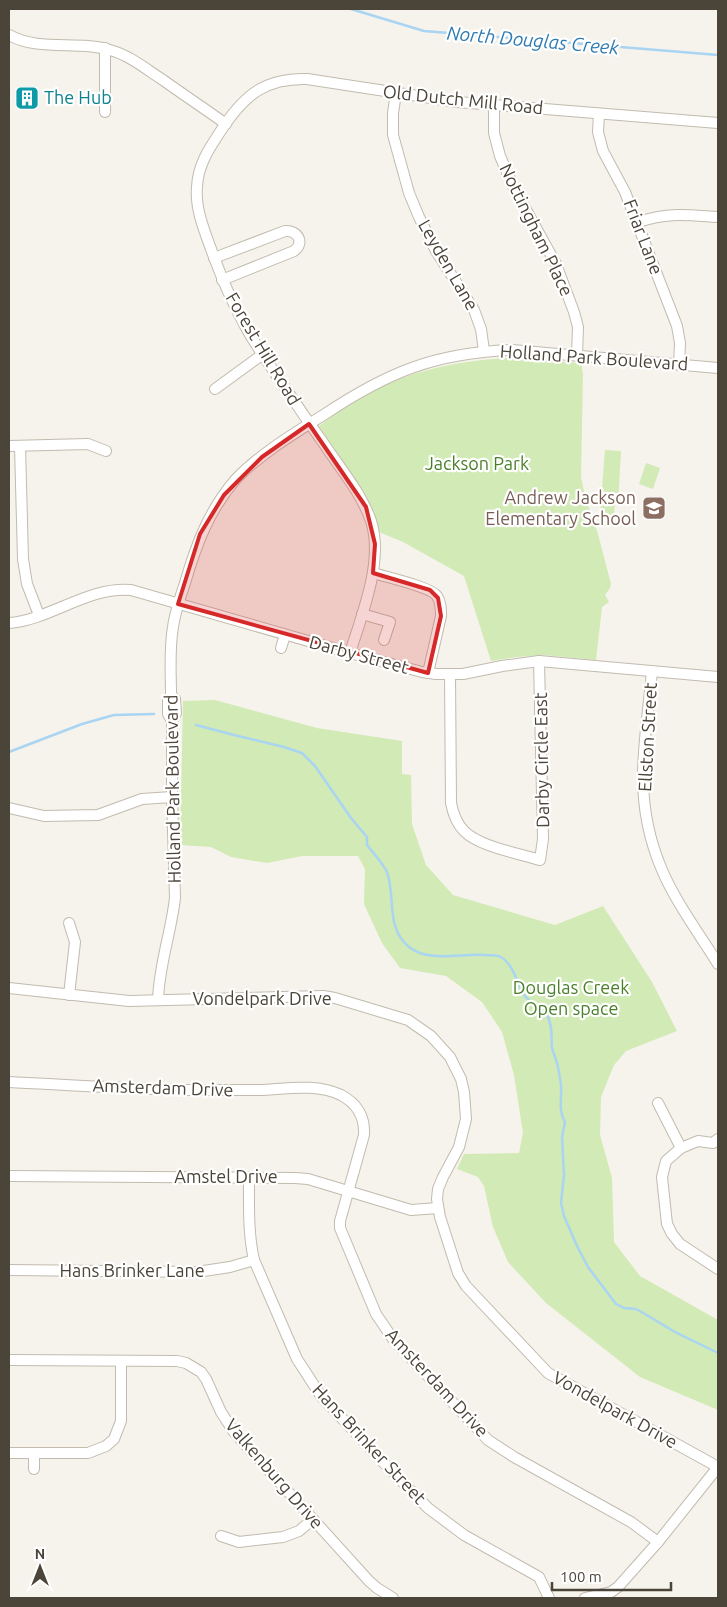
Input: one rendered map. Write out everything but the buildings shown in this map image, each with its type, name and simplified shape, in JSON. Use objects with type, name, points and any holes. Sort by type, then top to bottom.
[{"type":"street","points":[[9,35],[32,44],[83,45],[105,48],[120,53],[140,64],[226,124]]},
{"type":"street","points":[[104,112],[105,48]]},
{"type":"street","name":"Old Dutch Mill Road","points":[[226,124],[246,98],[255,91],[280,81],[293,79],[307,79],[457,102],[718,124]]},
{"type":"street","name":"Leyden Lane","points":[[396,93],[393,113],[393,135],[410,193],[436,252],[474,310],[481,329],[484,351]]},
{"type":"street","name":"Nottingham Place","points":[[494,105],[493,122],[496,145],[517,194],[556,264],[576,319],[578,336],[577,355]]},
{"type":"street","name":"Friar Lane","points":[[600,114],[598,132],[601,146],[620,181],[638,222],[677,326],[680,343],[679,364]]},
{"type":"street","name":"Forest Hill Road","points":[[226,124],[202,161],[197,186],[198,209],[222,280],[243,324],[357,492],[366,507],[372,524],[375,544],[373,573],[350,653]]},
{"type":"street","points":[[638,222],[654,217],[675,214],[718,217]]},
{"type":"street","points":[[214,258],[285,231],[296,232],[300,238],[298,248],[294,252],[222,280]]},
{"type":"street","name":"Holland Park Boulevard","points":[[158,1000],[160,970],[174,914],[175,898],[172,721],[168,714],[168,699],[171,695],[171,639],[178,604],[200,534],[224,495],[237,479],[262,457],[357,393],[386,378],[432,361],[484,351],[512,350],[718,368]]},
{"type":"street","points":[[215,389],[263,354]]},
{"type":"street","points":[[9,446],[88,444],[106,451]]},
{"type":"street","points":[[20,446],[22,559],[27,584],[39,615]]},
{"type":"street","points":[[373,573],[430,590],[438,598],[441,616],[428,673]]},
{"type":"street","name":"Darby Street","points":[[9,623],[25,620],[100,593],[131,590],[285,635],[428,673],[463,674],[540,661],[718,678]]},
{"type":"street","points":[[362,614],[390,622],[384,640]]},
{"type":"street","points":[[281,648],[285,635]]},
{"type":"street","name":"Darby Circle East","points":[[450,675],[451,803],[457,821],[472,838],[540,860],[543,839],[540,661]]},
{"type":"street","name":"Ellston Street","points":[[652,671],[643,777],[644,799],[649,826],[661,869],[718,964]]},
{"type":"street","points":[[9,808],[44,816],[98,815],[142,799],[172,798]]},
{"type":"street","points":[[69,923],[75,942],[69,995]]},
{"type":"street","name":"Vondelpark Drive","points":[[9,988],[129,1001],[324,996],[397,1016],[420,1027],[450,1057],[461,1079],[464,1092],[466,1119],[463,1133],[459,1147],[438,1189],[437,1199],[458,1273],[462,1280],[548,1373],[718,1467]]},
{"type":"street","name":"Amsterdam Drive","points":[[9,1082],[176,1090],[318,1088],[341,1095],[359,1109],[364,1126],[364,1135],[340,1221],[342,1236],[376,1314],[393,1338],[488,1440],[514,1457],[631,1522],[658,1542]]},
{"type":"street","points":[[658,1103],[681,1148]]},
{"type":"street","points":[[717,1143],[698,1141],[681,1148],[666,1161],[662,1177],[667,1224],[672,1234],[680,1244],[718,1269]]},
{"type":"street","name":"Amstel Drive","points":[[9,1176],[308,1179],[411,1210],[438,1208]]},
{"type":"street","name":"Hans Brinker Street","points":[[249,1178],[248,1222],[254,1260],[297,1359],[321,1396],[428,1508],[464,1535],[539,1577],[550,1598]]},
{"type":"street","name":"Hans Brinker Lane","points":[[9,1270],[197,1272],[210,1271],[254,1260]]},
{"type":"street","name":"Valkenburg Drive","points":[[9,1360],[177,1361],[194,1366],[202,1372],[230,1427],[369,1581],[388,1597]]},
{"type":"street","points":[[9,1453],[88,1453],[98,1450],[114,1439],[121,1421],[121,1361]]},
{"type":"street","points":[[34,1453],[34,1469]]},
{"type":"street","points":[[585,1598],[611,1592],[618,1587],[658,1542],[718,1467]]},
{"type":"street","points":[[221,1536],[239,1542],[284,1536],[299,1531],[314,1519]]},
{"type":"highlighted area","points":[[309,424],[366,507],[375,544],[373,573],[430,590],[438,598],[441,616],[428,673],[178,604],[200,534],[224,495],[262,457]]},
{"type":"green space","name":"Jackson Park","points":[[506,358],[582,363],[581,477],[611,584],[605,595],[609,602],[602,607],[596,660],[544,655],[491,661],[464,576],[403,542],[379,532],[369,502],[319,426],[364,395],[398,380],[451,365]]},
{"type":"green space","points":[[605,450],[621,451],[618,505],[615,505],[613,526],[599,526]]},
{"type":"green space","points":[[646,463],[660,468],[653,489],[639,484]]},
{"type":"green space","name":"Douglas Creek Open space","points":[[215,700],[317,728],[402,741],[402,774],[411,775],[412,824],[426,865],[453,895],[555,925],[603,906],[652,982],[677,1031],[626,1051],[614,1065],[601,1097],[600,1135],[612,1178],[614,1242],[640,1276],[718,1320],[718,1410],[640,1377],[546,1303],[508,1262],[493,1227],[484,1186],[478,1177],[457,1169],[464,1154],[519,1153],[523,1133],[514,1075],[502,1032],[482,1002],[446,976],[400,968],[382,943],[364,904],[365,869],[358,856],[302,856],[267,863],[231,857],[211,847],[180,845],[183,701]]},
{"type":"waterway","name":"North Douglas Creek","points":[[351,9],[424,31],[718,55]]},
{"type":"waterway","name":"North Douglas Creek","points":[[9,752],[82,724],[114,715],[154,714]]},
{"type":"waterway","name":"North Douglas Creek","points":[[196,725],[302,753],[315,766],[351,818],[367,837],[367,845],[387,872],[390,882],[394,921],[402,939],[409,947],[426,955],[496,955],[505,960],[525,996],[545,1012],[550,1023],[552,1048],[558,1066],[562,1113],[565,1122],[562,1137],[564,1175],[561,1203],[564,1216],[588,1267],[616,1304],[624,1308],[636,1309],[675,1332],[718,1353]]},
{"type":"place","name":"The Hub","points":[[27,98]]},
{"type":"place","name":"Andrew Jackson Elementary School","points":[[654,508]]}]
